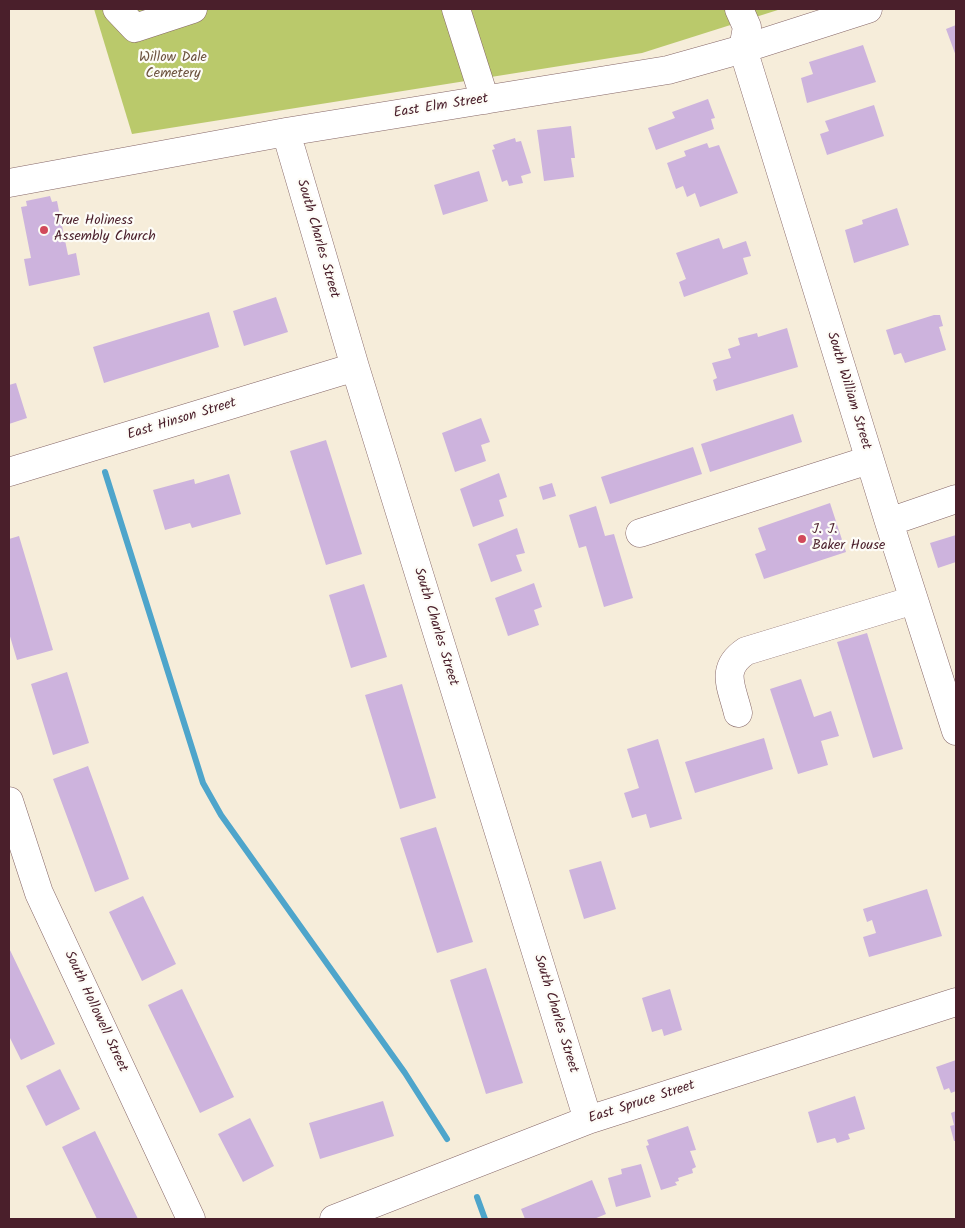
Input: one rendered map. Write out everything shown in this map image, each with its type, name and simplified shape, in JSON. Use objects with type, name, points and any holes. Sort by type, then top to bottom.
[{"type":"street","points":[[117,9],[135,28],[193,9]]},
{"type":"street","points":[[456,9],[485,100]]},
{"type":"street","points":[[740,9],[747,27],[743,49]]},
{"type":"street","name":"East Elm Street","points":[[9,183],[286,132],[668,70],[743,49],[868,9]]},
{"type":"street","name":"South William Street","points":[[743,49],[869,460],[956,732]]},
{"type":"street","name":"South Charles Street","points":[[286,132],[355,368],[588,1120]]},
{"type":"street","name":"East Hinson Street","points":[[9,472],[355,368]]},
{"type":"street","points":[[640,533],[869,460]]},
{"type":"street","points":[[889,522],[956,499]]},
{"type":"street","points":[[738,713],[729,672],[734,660],[746,651],[914,600]]},
{"type":"street","name":"South Hollowell Street","points":[[9,801],[39,893],[191,1219]]},
{"type":"street","name":"East Spruce Street","points":[[334,1219],[588,1120],[956,1002]]},
{"type":"green space","name":"Willow Dale Cemetery","points":[[94,9],[781,9],[642,53],[132,134]]},
{"type":"building","points":[[956,25],[956,56],[946,29]]},
{"type":"building","points":[[863,45],[876,82],[807,103],[801,78],[813,74],[809,62]]},
{"type":"building","points":[[708,99],[715,118],[711,119],[714,129],[656,150],[648,128],[675,118],[672,112]]},
{"type":"building","points":[[874,105],[884,136],[827,155],[820,134],[829,131],[825,121]]},
{"type":"building","points":[[571,126],[575,158],[571,158],[574,177],[544,181],[537,130]]},
{"type":"building","points":[[515,138],[516,142],[521,141],[531,173],[521,176],[523,183],[509,186],[507,180],[502,182],[492,150],[495,149],[493,145]]},
{"type":"building","points":[[707,143],[709,148],[719,145],[738,193],[700,207],[695,193],[687,197],[683,186],[676,189],[667,163],[686,156],[684,151]]},
{"type":"building","points":[[479,171],[488,201],[443,215],[434,185]]},
{"type":"building","name":"True Holiness Assembly Church","points":[[50,196],[52,202],[57,201],[68,255],[76,253],[80,275],[29,286],[24,259],[31,258],[21,207],[27,206],[26,201]]},
{"type":"building","points":[[897,208],[909,245],[854,263],[845,230],[863,224],[862,220]]},
{"type":"building","points":[[719,238],[723,249],[746,241],[751,256],[743,258],[748,274],[684,297],[679,282],[686,279],[676,253]]},
{"type":"building","points":[[276,297],[288,332],[244,346],[233,311]]},
{"type":"building","points":[[209,312],[219,347],[104,383],[93,347]]},
{"type":"building","points":[[934,315],[940,315],[943,326],[939,327],[946,350],[905,363],[901,353],[894,355],[886,330]]},
{"type":"building","points":[[787,328],[798,367],[716,391],[713,380],[717,378],[712,363],[731,358],[728,349],[740,345],[738,338],[757,333],[758,337]]},
{"type":"building","points":[[16,383],[27,418],[9,424],[9,385]]},
{"type":"building","points":[[793,414],[802,442],[710,472],[701,444]]},
{"type":"building","points":[[481,418],[490,442],[481,445],[486,461],[455,472],[442,433]]},
{"type":"building","points":[[326,440],[362,554],[326,565],[290,451]]},
{"type":"building","points":[[693,447],[702,474],[610,504],[601,477]]},
{"type":"building","points":[[499,473],[507,497],[499,500],[504,516],[473,527],[460,489]]},
{"type":"building","points":[[229,474],[241,514],[192,528],[190,523],[165,530],[153,490],[194,479],[195,484]]},
{"type":"building","points":[[552,483],[556,496],[543,500],[539,487]]},
{"type":"building","name":"J. J. Baker House","points":[[830,503],[846,552],[764,579],[755,554],[766,550],[758,528]]},
{"type":"building","points":[[596,506],[605,536],[614,534],[633,598],[604,607],[586,546],[579,548],[569,515]]},
{"type":"building","points":[[517,528],[525,553],[516,555],[522,571],[491,582],[478,544]]},
{"type":"building","points":[[956,535],[956,562],[938,568],[930,543]]},
{"type":"building","points":[[19,536],[53,650],[17,660],[9,633],[9,539]]},
{"type":"building","points":[[534,583],[542,607],[534,610],[539,625],[508,636],[495,598]]},
{"type":"building","points":[[364,584],[387,657],[351,668],[329,595]]},
{"type":"building","points":[[867,633],[903,749],[873,758],[837,642]]},
{"type":"building","points":[[67,672],[89,743],[53,755],[31,684]]},
{"type":"building","points":[[801,679],[814,717],[831,711],[839,736],[821,741],[828,765],[798,774],[770,689]]},
{"type":"building","points":[[402,684],[436,798],[400,809],[365,695]]},
{"type":"building","points":[[764,738],[773,769],[695,793],[685,762]]},
{"type":"building","points":[[658,739],[682,819],[650,828],[646,814],[632,818],[624,793],[639,788],[627,749]]},
{"type":"building","points":[[88,766],[129,879],[95,892],[53,779]]},
{"type":"building","points":[[436,827],[473,942],[437,953],[400,838]]},
{"type":"building","points":[[601,861],[616,909],[584,919],[569,870]]},
{"type":"building","points":[[927,889],[942,936],[869,957],[863,937],[876,933],[872,920],[867,922],[863,909]]},
{"type":"building","points":[[143,896],[176,964],[142,981],[109,912]]},
{"type":"building","points":[[9,948],[55,1044],[21,1060],[9,1036]]},
{"type":"building","points":[[486,968],[523,1083],[486,1094],[450,980]]},
{"type":"building","points":[[182,989],[234,1097],[200,1113],[148,1005]]},
{"type":"building","points":[[670,989],[682,1030],[664,1036],[662,1029],[652,1032],[642,998]]},
{"type":"building","points":[[956,1060],[956,1091],[951,1093],[949,1088],[944,1090],[936,1067]]},
{"type":"building","points":[[60,1069],[80,1109],[46,1126],[26,1086]]},
{"type":"building","points":[[855,1096],[865,1129],[848,1134],[850,1139],[837,1143],[835,1138],[817,1143],[808,1112]]},
{"type":"building","points":[[383,1101],[394,1136],[320,1159],[309,1123]]},
{"type":"building","points":[[956,1111],[956,1141],[954,1141],[950,1126],[954,1125],[951,1113]]},
{"type":"building","points":[[250,1118],[274,1166],[243,1182],[218,1134]]},
{"type":"building","points":[[688,1126],[696,1150],[690,1151],[696,1167],[692,1169],[693,1173],[678,1178],[679,1181],[675,1182],[677,1185],[661,1190],[646,1146],[649,1145],[647,1140]]},
{"type":"building","points":[[95,1131],[138,1219],[97,1219],[62,1147]]},
{"type":"building","points":[[641,1164],[651,1197],[616,1207],[608,1178],[622,1174],[621,1169]]},
{"type":"building","points":[[592,1180],[606,1214],[594,1219],[525,1219],[521,1209]]},
{"type":"waterway","points":[[105,472],[203,783],[221,815],[405,1073],[447,1139]]},
{"type":"waterway","points":[[477,1197],[485,1219]]},
{"type":"place","name":"True Holiness Assembly Church","points":[[44,230]]},
{"type":"place","name":"J. J. Baker House","points":[[802,539]]}]
